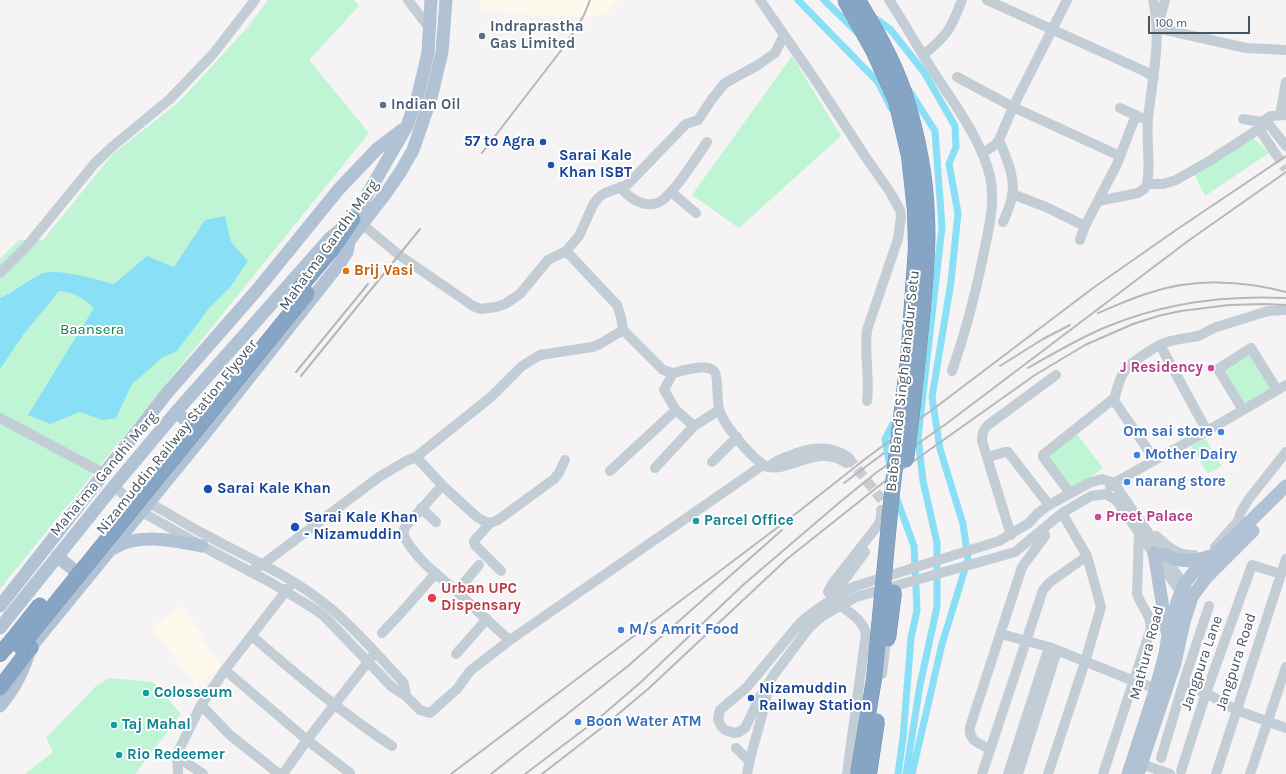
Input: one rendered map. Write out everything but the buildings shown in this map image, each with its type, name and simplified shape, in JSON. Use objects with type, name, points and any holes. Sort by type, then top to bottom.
[{"type":"highway","name":"Baba Banda Singh Bahadur Setu","points":[[845,0],[873,50],[896,101],[909,156],[915,211],[916,248],[908,360],[892,492],[874,679],[858,774]]},
{"type":"highway","name":"Baba Banda Singh Bahadur Setu","points":[[858,0],[885,48],[904,91],[918,144],[925,191],[927,220],[925,275],[916,384],[902,492],[891,619],[869,774]]},
{"type":"highway","name":"Nizamuddin Railway Station Flyover","points":[[0,671],[303,290],[337,243],[358,221]]},
{"type":"highway","name":"Nizamuddin Railway Station Flyover","points":[[0,654],[303,290],[348,241]]},
{"type":"highway","points":[[0,688],[31,647]]},
{"type":"main road","name":"Mahatma Gandhi Marg","points":[[0,706],[12,692],[24,669],[31,647],[204,435],[342,259],[346,252],[348,241],[407,126],[418,95],[428,53],[431,0]]},
{"type":"main road","name":"Mahatma Gandhi Marg","points":[[0,628],[114,486],[176,412],[330,238],[358,221],[401,171],[413,150],[431,98],[442,52],[446,0]]},
{"type":"main road","points":[[0,606],[167,393],[257,290],[339,190],[377,149],[407,126]]},
{"type":"main road","points":[[176,412],[204,435]]},
{"type":"main road","points":[[1168,635],[1158,553],[1176,559],[1190,561],[1204,558],[1216,552],[1232,539],[1286,486]]},
{"type":"main road","points":[[1187,595],[1206,578],[1286,497]]},
{"type":"main road","points":[[108,553],[120,544],[147,539],[175,541],[202,546]]},
{"type":"main road","name":"Mathura Road","points":[[1128,774],[1137,766],[1175,663],[1184,622],[1187,595],[1193,573],[1216,552]]},
{"type":"main road","points":[[57,556],[86,580]]},
{"type":"main road","name":"Mathura Road","points":[[1137,766],[1155,688],[1165,654],[1168,635],[1187,595]]},
{"type":"street","points":[[0,273],[27,246],[95,163],[113,146],[170,99],[213,54],[254,0]]},
{"type":"street","points":[[408,0],[430,29]]},
{"type":"street","points":[[760,0],[816,80],[890,192],[900,210],[901,216],[898,239],[867,330],[867,401]]},
{"type":"street","points":[[889,0],[950,96],[983,153],[990,177],[992,194],[991,212],[979,277],[964,336],[952,371]]},
{"type":"street","points":[[923,55],[945,35],[950,28],[962,0]]},
{"type":"street","points":[[987,0],[1154,77]]},
{"type":"street","points":[[983,153],[996,144],[999,140],[1013,107],[1053,30],[1066,0]]},
{"type":"street","points":[[1098,201],[1138,192],[1144,189],[1147,184],[1148,120],[1154,77],[1157,28],[1153,0]]},
{"type":"street","points":[[1157,28],[1165,0]]},
{"type":"street","points":[[1157,28],[1246,48],[1286,50]]},
{"type":"street","points":[[358,221],[399,256],[474,306],[481,309],[496,307],[511,301],[520,294],[548,260],[566,251],[579,236],[593,205],[598,198],[605,193],[627,185],[686,124],[698,120],[725,83],[758,65],[775,53],[784,36]]},
{"type":"street","points":[[958,77],[1013,107],[1120,156]]},
{"type":"street","points":[[1147,184],[1163,184],[1176,180],[1211,160],[1263,126],[1268,117],[1283,115],[1286,82]]},
{"type":"street","points":[[1120,108],[1148,120]]},
{"type":"street","points":[[1080,240],[1085,226],[1118,164],[1136,116]]},
{"type":"street","points":[[1244,119],[1263,126],[1286,146]]},
{"type":"street","points":[[1263,126],[1275,153]]},
{"type":"street","points":[[999,140],[1010,166],[1012,176],[1012,194],[1003,222]]},
{"type":"street","points":[[620,187],[628,196],[640,202],[652,204],[661,202],[690,168],[707,142]]},
{"type":"street","points":[[671,192],[696,213]]},
{"type":"street","points":[[1012,194],[1046,207],[1085,226]]},
{"type":"street","points":[[566,251],[617,305],[623,330],[664,370],[673,373],[702,367],[714,370],[716,374],[717,396],[720,410],[725,422],[736,437],[767,466],[773,468],[785,466],[808,458],[820,456],[847,460]]},
{"type":"street","points":[[1155,460],[1114,401],[1118,382],[1131,363],[1166,342],[1199,336],[1214,327],[1268,311],[1286,310]]},
{"type":"street","points":[[250,572],[263,564],[379,477],[406,461],[416,457],[490,397],[522,366],[540,356],[592,347],[600,344],[623,330]]},
{"type":"street","points":[[1160,345],[1207,431]]},
{"type":"street","points":[[1243,410],[1218,369],[1251,348],[1277,390]]},
{"type":"street","points":[[673,373],[664,390],[676,410],[694,426]]},
{"type":"street","points":[[1011,535],[982,441],[984,430],[1056,375]]},
{"type":"street","points":[[1101,495],[1114,483],[1286,385]]},
{"type":"street","points":[[1070,493],[1043,455],[1110,401],[1114,401]]},
{"type":"street","points":[[610,471],[676,410]]},
{"type":"street","points":[[655,468],[694,426],[720,410]]},
{"type":"street","points":[[0,418],[105,474]]},
{"type":"street","points":[[712,462],[736,437]]},
{"type":"street","points":[[988,457],[1008,452],[1049,505]]},
{"type":"street","points":[[1187,595],[1142,530],[1114,483],[1102,479],[1089,483],[1049,505],[1037,514],[1029,523],[999,541],[853,588],[806,617],[747,687],[720,710],[718,717],[719,722],[727,731],[737,733],[745,728],[760,697],[784,661],[834,600],[856,598],[1015,552],[1062,514],[1091,496],[1106,494],[1116,500],[1142,530],[1180,553],[1196,555],[1211,550],[1219,543],[1238,521],[1248,500],[1286,452]]},
{"type":"street","points":[[416,457],[445,488],[477,517],[490,523]]},
{"type":"street","points":[[500,571],[475,545],[474,541],[490,523],[498,520],[554,479],[559,473],[565,460]]},
{"type":"street","points":[[114,486],[202,546],[285,591],[316,610],[325,617],[368,663],[396,690],[406,696],[420,710],[430,713],[456,689],[470,671],[510,640],[767,466]]},
{"type":"street","points":[[439,489],[405,526],[403,531],[407,543],[436,573],[510,640]]},
{"type":"street","points":[[145,507],[204,534],[263,564],[293,582],[330,608],[402,681],[406,696]]},
{"type":"street","points":[[847,774],[866,633],[863,624],[834,600],[828,592],[832,584],[879,524],[882,518],[883,507]]},
{"type":"street","points":[[421,508],[436,522]]},
{"type":"street","points":[[1048,774],[1086,662],[1101,607],[1087,556],[1062,514]]},
{"type":"street","points":[[990,749],[971,738],[969,734],[970,727],[1022,567],[1045,536],[1043,528]]},
{"type":"street","points":[[1103,774],[1151,625],[1150,619],[1137,594],[1142,530]]},
{"type":"street","points":[[982,774],[1043,590],[1046,586],[1087,556]]},
{"type":"street","points":[[457,591],[480,564]]},
{"type":"street","name":"Jangpura Lane","points":[[1182,770],[1206,693],[1252,565],[1284,566]]},
{"type":"street","name":"Jangpura Road","points":[[1216,774],[1284,566]]},
{"type":"street","points":[[382,633],[436,573]]},
{"type":"street","points":[[865,774],[882,674],[893,575]]},
{"type":"street","points":[[881,578],[881,590]]},
{"type":"street","points":[[178,774],[178,754],[201,705],[293,582]]},
{"type":"street","points":[[1161,758],[1209,606]]},
{"type":"street","points":[[456,654],[487,619]]},
{"type":"street","points":[[1001,634],[1027,640],[1053,649],[1155,688]]},
{"type":"street","points":[[252,636],[359,725],[392,746]]},
{"type":"street","points":[[1008,774],[1053,649]]},
{"type":"street","points":[[1018,774],[1053,649]]},
{"type":"street","points":[[283,774],[307,740],[368,663],[374,652]]},
{"type":"street","points":[[1250,774],[1286,667]]},
{"type":"street","points":[[226,670],[307,740],[350,773]]},
{"type":"street","points":[[747,774],[754,741],[765,707],[769,683]]},
{"type":"street","points":[[1184,685],[1206,693],[1236,710],[1286,728]]},
{"type":"street","points":[[201,705],[230,735],[279,774]]},
{"type":"street","points":[[736,748],[749,761]]},
{"type":"street","points":[[178,754],[182,760],[203,774]]},
{"type":"street","points":[[1137,766],[1170,774]]},
{"type":"shaded area","points":[[480,0],[618,0],[607,13],[587,17],[524,15],[480,9]]},
{"type":"shaded area","points":[[180,606],[203,634],[200,638],[222,665],[196,686],[152,628]]},
{"type":"green space","name":"Baansera","points":[[268,0],[354,0],[359,6],[309,60],[369,133],[0,589],[0,259],[19,240],[43,240],[112,155],[180,101],[247,28]]},
{"type":"green space","points":[[792,56],[841,136],[739,228],[692,195]]},
{"type":"green space","points":[[1251,136],[1269,153],[1205,196],[1194,173]]},
{"type":"green space","points":[[1251,352],[1272,389],[1243,405],[1222,370]]},
{"type":"green space","points":[[1077,434],[1103,468],[1073,490],[1047,457]]},
{"type":"green space","points":[[1205,438],[1222,466],[1208,474],[1191,446]]},
{"type":"green space","points":[[109,678],[153,682],[181,714],[135,774],[25,774],[53,752],[46,738],[96,686]]},
{"type":"water","points":[[225,216],[231,242],[248,261],[231,286],[210,307],[176,352],[163,357],[132,384],[116,418],[102,420],[80,412],[50,424],[28,415],[94,308],[78,296],[59,291],[23,335],[0,369],[0,298],[11,293],[41,274],[48,272],[77,275],[114,284],[147,256],[174,267],[205,220]]},
{"type":"waterway","points":[[798,0],[878,82],[891,108]]},
{"type":"waterway","points":[[824,0],[857,32]]},
{"type":"waterway","points":[[872,16],[890,29],[924,72],[955,126],[956,147],[949,164],[958,213],[951,282],[932,397],[940,449],[963,524],[968,559],[942,644],[912,774]]},
{"type":"waterway","points":[[906,774],[920,685],[937,607],[937,543],[923,481],[918,437],[942,227],[935,131],[909,90]]},
{"type":"waterway","points":[[890,466],[885,439],[896,418]]},
{"type":"waterway","points":[[895,494],[914,546],[917,610],[911,638],[903,738],[898,774]]},
{"type":"tunnel","points":[[1275,153],[1286,169]]},
{"type":"tunnel","points":[[848,457],[885,504]]},
{"type":"railway","points":[[482,153],[566,44],[584,15],[590,0]]},
{"type":"railway","points":[[451,774],[798,512],[869,456],[1093,288],[1286,156]]},
{"type":"railway","points":[[525,774],[598,719],[641,682],[743,585],[877,472],[946,424],[1188,241],[1286,172]]},
{"type":"railway","points":[[301,376],[420,229]]},
{"type":"railway","points":[[1098,313],[1143,295],[1166,288],[1200,283],[1235,283],[1286,292]]},
{"type":"railway","points":[[296,372],[368,284]]},
{"type":"railway","points":[[1028,368],[1096,331],[1128,319],[1172,306],[1194,302],[1240,298],[1286,298]]},
{"type":"railway","points":[[542,774],[604,726],[648,689],[787,559],[880,485],[1035,375],[1085,345],[1133,324],[1158,316],[1181,311],[1229,305],[1286,305]]},
{"type":"railway","points":[[1000,366],[1043,339],[1070,325]]},
{"type":"railway","points":[[844,483],[884,453]]},
{"type":"railway","points":[[491,774],[628,666],[782,530]]},
{"type":"place","name":"Indraprastha Gas Limited","points":[[482,36]]},
{"type":"place","name":"Indian Oil","points":[[383,105]]},
{"type":"place","name":"57 to Agra","points":[[543,142]]},
{"type":"place","name":"Sarai Kale Khan ISBT","points":[[551,165]]},
{"type":"place","name":"Brij Vasi","points":[[346,271]]},
{"type":"place","name":"J Residency","points":[[1211,368]]},
{"type":"place","name":"Om sai store","points":[[1221,432]]},
{"type":"place","name":"Mother Dairy","points":[[1137,455]]},
{"type":"place","name":"narang store","points":[[1127,482]]},
{"type":"place","name":"Sarai Kale Khan","points":[[208,489]]},
{"type":"place","name":"Preet Palace","points":[[1098,517]]},
{"type":"place","name":"Parcel Office","points":[[696,521]]},
{"type":"place","name":"Sarai Kale Khan - Nizamuddin","points":[[295,527]]},
{"type":"place","name":"Urban UPC Dispensary","points":[[432,598]]},
{"type":"place","name":"M/s Amrit Food","points":[[621,630]]},
{"type":"place","name":"Colosseum","points":[[146,693]]},
{"type":"place","name":"Nizamuddin Railway Station","points":[[751,698]]},
{"type":"place","name":"Boon Water ATM","points":[[578,722]]},
{"type":"place","name":"Taj Mahal","points":[[114,725]]},
{"type":"place","name":"Rio Redeemer","points":[[119,755]]}]
